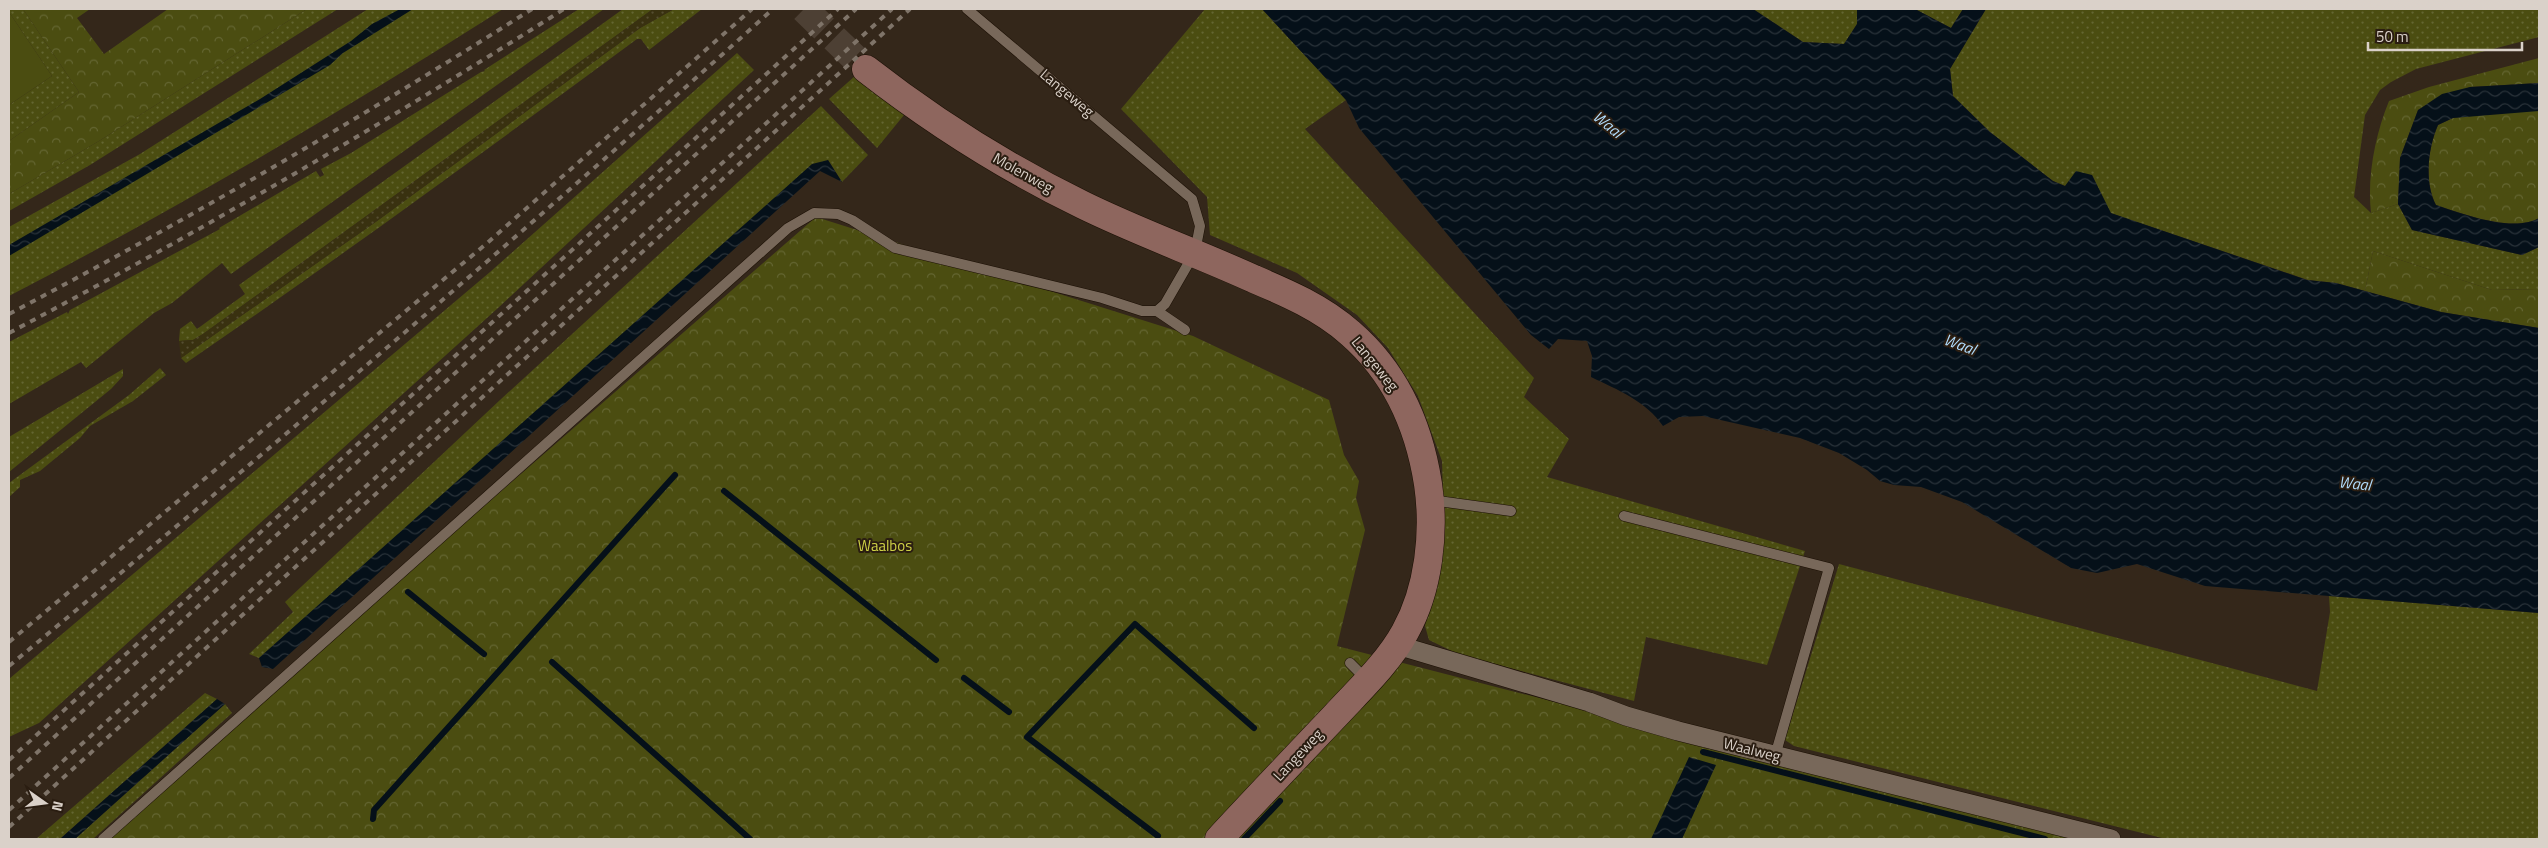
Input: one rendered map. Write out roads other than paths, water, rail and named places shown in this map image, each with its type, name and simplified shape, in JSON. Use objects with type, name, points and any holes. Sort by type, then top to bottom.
[{"type":"main road","name":"Molenweg","points":[[866,69],[912,104],[1008,166],[1085,206],[1195,252]]},
{"type":"main road","name":"Langeweg","points":[[1195,252],[1282,291],[1321,312],[1350,332],[1368,351],[1400,393],[1414,427],[1425,463],[1430,500],[1430,541],[1425,578],[1415,611],[1397,645],[1359,672],[1219,839]]},
{"type":"street","name":"Waalweg","points":[[1397,645],[1590,702],[1626,716],[1775,756],[2111,839]]},
{"type":"lane","name":"Langeweg","points":[[967,9],[1192,199],[1200,226],[1195,252]]},
{"type":"lane","points":[[103,839],[274,684],[788,228],[802,218],[814,213],[838,214],[852,220],[895,248],[1102,298],[1142,311],[1157,311],[1185,330]]},
{"type":"lane","points":[[1157,311],[1165,304],[1195,252]]},
{"type":"lane","points":[[1430,500],[1511,511]]},
{"type":"lane","points":[[1624,516],[1830,568],[1775,756]]},
{"type":"water","points":[[400,9],[413,9],[343,53],[330,65],[9,256],[9,245],[260,99],[351,41],[372,24]]},
{"type":"water","name":"Waal","points":[[1262,9],[1753,9],[1803,42],[1844,44],[1857,24],[1857,9],[1915,9],[1951,28],[1963,9],[1986,9],[1950,69],[1953,96],[1990,132],[2053,181],[2065,186],[2076,171],[2092,175],[2111,213],[2307,280],[2336,283],[2441,312],[2539,328],[2539,613],[2205,586],[2137,564],[2097,573],[2071,568],[1962,502],[1921,487],[1894,485],[1880,481],[1867,470],[1839,453],[1800,438],[1703,416],[1679,417],[1663,426],[1640,403],[1591,377],[1592,356],[1587,341],[1558,339],[1549,349],[1531,335],[1359,128],[1346,100]]},
{"type":"water","points":[[2539,83],[2539,111],[2453,118],[2438,125],[2430,154],[2429,176],[2432,196],[2436,205],[2474,217],[2502,223],[2516,224],[2539,218],[2539,247],[2522,255],[2412,230],[2398,204],[2400,158],[2418,110],[2442,94],[2470,87]]},
{"type":"water","points":[[828,160],[842,182],[820,171],[273,669],[262,667],[259,658],[812,164]]},
{"type":"water","points":[[217,699],[225,704],[75,839],[60,839]]},
{"type":"water","points":[[1689,757],[1716,765],[1682,839],[1651,839]]},
{"type":"waterway","points":[[373,819],[374,810],[675,475]]},
{"type":"waterway","points":[[724,491],[936,660]]},
{"type":"waterway","points":[[408,592],[484,654]]},
{"type":"waterway","points":[[1158,836],[1027,737],[1135,624],[1254,728]]},
{"type":"waterway","points":[[552,662],[750,839]]},
{"type":"waterway","points":[[964,678],[1009,712]]},
{"type":"waterway","points":[[1703,752],[2045,839]]},
{"type":"waterway","points":[[1244,839],[1280,801]]},
{"type":"tunnel","points":[[804,9],[866,69]]},
{"type":"railway","points":[[9,314],[142,242],[274,167],[532,9]]},
{"type":"railway","points":[[9,333],[290,177],[564,9]]},
{"type":"railway","points":[[9,642],[486,244],[752,9]]},
{"type":"railway","points":[[9,666],[394,342],[773,9]]},
{"type":"railway","points":[[9,760],[838,9]]},
{"type":"railway","points":[[9,778],[856,9]]},
{"type":"railway","points":[[9,810],[892,9]]},
{"type":"railway","points":[[9,827],[910,9]]},
{"type":"park label","name":"Waalbos","points":[[885,546]]}]
